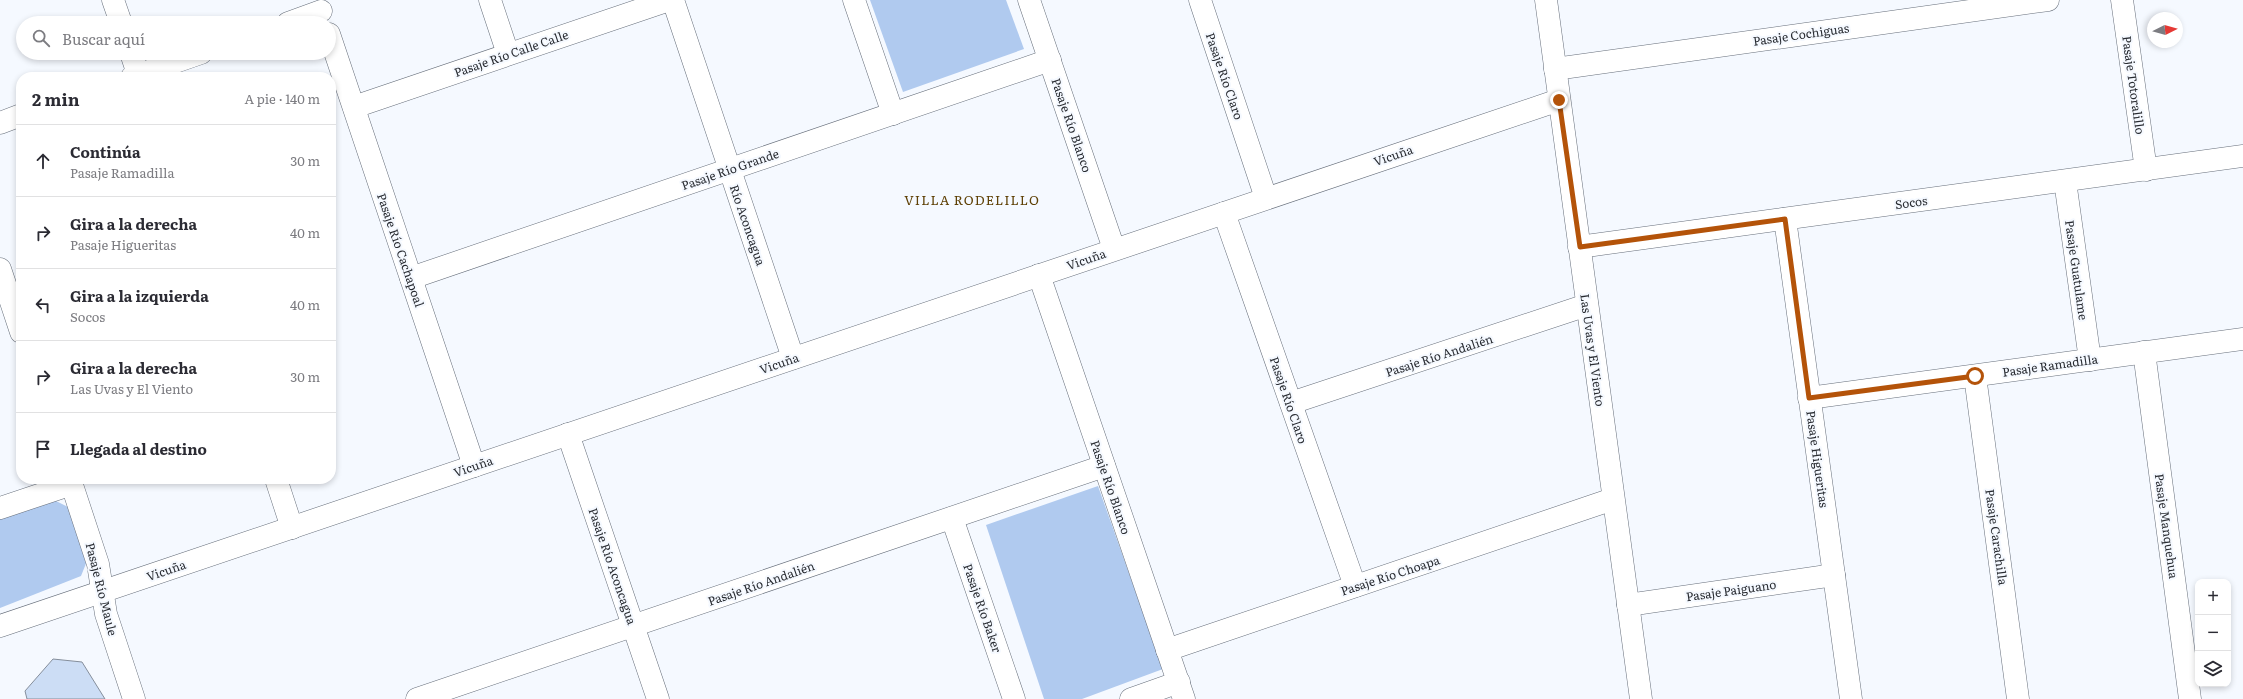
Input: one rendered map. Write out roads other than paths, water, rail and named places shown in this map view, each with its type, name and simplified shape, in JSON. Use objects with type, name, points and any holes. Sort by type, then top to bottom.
[{"type":"street","points":[[113,0],[118,16]]},
{"type":"street","points":[[490,0],[508,54]]},
{"type":"street","name":"Pasaje Río Calle Calle","points":[[354,107],[669,0]]},
{"type":"street","name":"Río Aconcagua","points":[[673,0],[793,358]]},
{"type":"street","points":[[854,0],[893,114]]},
{"type":"street","name":"Pasaje Río Blanco","points":[[1029,0],[1114,249]]},
{"type":"street","name":"Las Uvas y El Viento","points":[[1546,0],[1628,605],[1636,698]]},
{"type":"street","name":"Pasaje Cochiguas","points":[[1555,69],[2048,0]]},
{"type":"street","name":"Pasaje Totoralillo","points":[[2122,0],[2146,170]]},
{"type":"street","name":"Pasaje Río Claro","points":[[1206,2],[1266,198]]},
{"type":"street","points":[[307,16],[321,11]]},
{"type":"street","name":"Pasaje Río Cachapoal","points":[[336,54],[474,466]]},
{"type":"street","points":[[133,60],[135,72]]},
{"type":"street","points":[[147,72],[181,60]]},
{"type":"street","name":"Pasaje Río Grande","points":[[411,278],[1050,60]]},
{"type":"street","name":"Vicuña","points":[[0,626],[1559,100]]},
{"type":"street","points":[[0,123],[16,118]]},
{"type":"street","name":"Socos","points":[[1580,247],[2243,156]]},
{"type":"street","name":"Pasaje Guatulame","points":[[2065,181],[2090,360]]},
{"type":"street","name":"Pasaje Río Claro","points":[[1224,213],[1355,586]]},
{"type":"street","name":"Pasaje Higueritas","points":[[1785,219],[1851,699]]},
{"type":"street","points":[[0,269],[16,317]]},
{"type":"street","name":"Pasaje Río Blanco","points":[[1039,275],[1181,691]]},
{"type":"street","name":"Pasaje Río Andalién","points":[[1291,403],[1587,305]]},
{"type":"street","name":"Pasaje Ramadilla","points":[[1809,398],[2243,339]]},
{"type":"street","name":"Pasaje Manquehua","points":[[2144,352],[2190,699]]},
{"type":"street","name":"Pasaje Carachilla","points":[[1975,376],[2018,699]]},
{"type":"street","name":"Pasaje Río Aconcagua","points":[[568,434],[658,699]]},
{"type":"street","name":"Pasaje Río Andalién","points":[[417,699],[1104,466]]},
{"type":"street","points":[[0,508],[63,484]]},
{"type":"street","name":"Pasaje Río Maule","points":[[72,484],[98,564],[106,614],[134,699]]},
{"type":"street","points":[[278,484],[292,528]]},
{"type":"street","name":"Pasaje Río Choapa","points":[[1167,650],[1613,499]]},
{"type":"street","name":"Pasaje Río Baker","points":[[952,518],[1014,699]]},
{"type":"street","name":"Pasaje Paiguano","points":[[1628,605],[1834,576]]},
{"type":"street","points":[[1131,699],[1181,691]]},
{"type":"district","name":"VILLA RODELILLO","points":[[972,199]]}]
